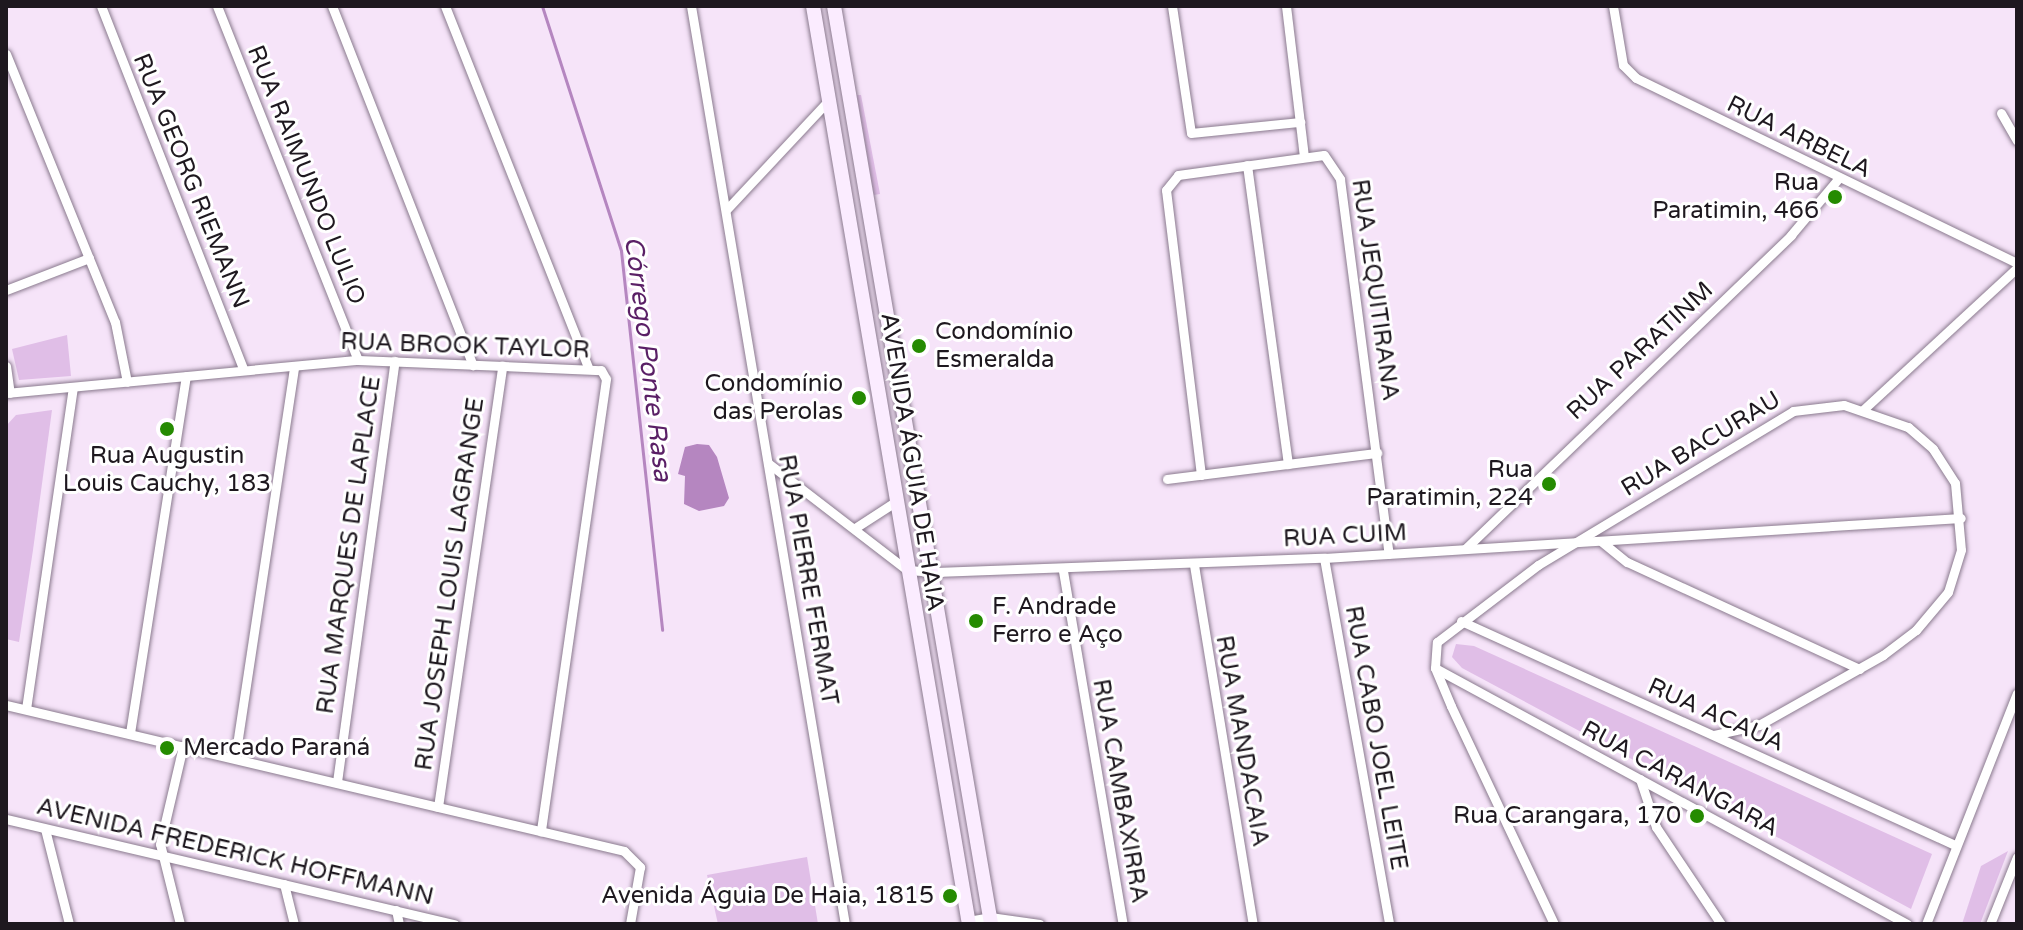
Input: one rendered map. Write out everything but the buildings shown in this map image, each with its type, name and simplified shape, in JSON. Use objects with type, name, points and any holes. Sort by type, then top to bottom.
[{"type":"main road","name":"AVENIDA ÁGUIA DE HAIA","points":[[813,6],[895,502],[969,922]]},
{"type":"main road","name":"AVENIDA ÁGUIA DE HAIA","points":[[834,6],[991,921]]},
{"type":"main road","points":[[838,144],[849,139],[860,152]]},
{"type":"street","name":"RUA GEORG RIEMANN","points":[[101,6],[244,370]]},
{"type":"street","name":"RUA RAIMUNDO LULIO","points":[[217,6],[358,360]]},
{"type":"street","points":[[332,6],[473,365]]},
{"type":"street","points":[[445,6],[588,368]]},
{"type":"street","name":"RUA PIERRE FERMAT","points":[[691,6],[845,924]]},
{"type":"street","points":[[1172,6],[1191,133],[1300,122]]},
{"type":"street","points":[[1201,475],[1166,190],[1178,175],[1304,157],[1286,6]]},
{"type":"street","name":"RUA ARBELA","points":[[1613,6],[1623,65],[1636,78],[2017,266]]},
{"type":"street","points":[[6,54],[115,322],[127,382]]},
{"type":"street","points":[[726,210],[830,99]]},
{"type":"street","points":[[2001,113],[2017,141]]},
{"type":"street","name":"RUA JEQUITIRANA","points":[[1304,157],[1330,158],[1340,179],[1389,554]]},
{"type":"street","points":[[1247,165],[1288,464]]},
{"type":"street","name":"RUA PARATINM","points":[[1465,549],[1791,235],[1838,179]]},
{"type":"street","points":[[6,290],[89,258]]},
{"type":"street","points":[[1864,409],[2017,266]]},
{"type":"street","name":"RUA BROOK TAYLOR","points":[[8,393],[358,360],[601,370],[606,379],[541,831]]},
{"type":"street","name":"RUA MARQUES DE LAPLACE","points":[[337,782],[395,361]]},
{"type":"street","points":[[6,366],[8,393]]},
{"type":"street","points":[[235,758],[294,366]]},
{"type":"street","name":"RUA JOSEPH LOUIS LAGRANGE","points":[[438,807],[502,366]]},
{"type":"street","points":[[130,733],[186,376]]},
{"type":"street","points":[[26,709],[73,387]]},
{"type":"street","name":"RUA BACURAU","points":[[1435,668],[1437,642],[1461,621],[1576,543],[1793,411],[1828,404],[1864,409],[1908,427],[1933,449],[1955,483],[1961,518],[1958,571],[1948,592],[1916,630],[1860,669],[1759,725],[1714,735]]},
{"type":"street","points":[[1167,479],[1377,453]]},
{"type":"street","points":[[768,463],[907,570]]},
{"type":"street","points":[[855,528],[895,502]]},
{"type":"street","name":"RUA CUIM","points":[[907,570],[1063,571],[1194,565],[1961,518]]},
{"type":"street","points":[[1602,542],[1627,562],[1860,669]]},
{"type":"street","name":"RUA CABO JOEL LEITE","points":[[1324,558],[1389,924]]},
{"type":"street","name":"RUA MANDACAIA","points":[[1194,565],[1253,924]]},
{"type":"street","name":"RUA CAMBAXIRRA","points":[[1063,571],[1123,924]]},
{"type":"street","name":"RUA ACAUA","points":[[1461,621],[1955,845]]},
{"type":"street","points":[[1435,668],[1554,924]]},
{"type":"street","name":"RUA CARANGARA","points":[[1435,668],[1907,924]]},
{"type":"street","points":[[1926,924],[2017,693]]},
{"type":"street","points":[[6,705],[541,831],[634,857],[640,880],[630,924]]},
{"type":"street","points":[[180,924],[160,844],[183,746]]},
{"type":"street","points":[[1640,779],[1656,827],[1721,924]]},
{"type":"street","name":"AVENIDA FREDERICK HOFFMANN","points":[[6,819],[455,924]]},
{"type":"street","points":[[45,829],[69,924]]},
{"type":"street","points":[[1990,924],[2017,857]]},
{"type":"street","points":[[284,884],[294,924]]},
{"type":"street","points":[[396,910],[399,924]]},
{"type":"street","points":[[969,922],[1040,924]]},
{"type":"shaded area","points":[[857,95],[861,95],[880,194],[874,195]]},
{"type":"shaded area","points":[[67,335],[71,376],[19,380],[12,349]]},
{"type":"shaded area","points":[[52,410],[19,642],[6,639],[6,426],[16,415]]},
{"type":"shaded area","points":[[709,445],[717,457],[729,498],[724,506],[699,511],[684,504],[685,476],[678,474],[685,447]]},
{"type":"shaded area","points":[[1456,644],[1474,646],[1932,854],[1911,909],[1462,668],[1452,657]]},
{"type":"shaded area","points":[[2008,851],[1980,924],[1962,924],[1981,866]]},
{"type":"shaded area","points":[[807,857],[818,924],[718,924],[707,875]]},
{"type":"waterway","name":"Córrego Ponte Rasa","points":[[542,6],[621,251],[662,630]]},
{"type":"place","name":"Rua Paratimin, 466","points":[[1835,197]]},
{"type":"place","name":"Condomínio Esmeralda","points":[[919,346]]},
{"type":"place","name":"Condomínio das Perolas","points":[[859,398]]},
{"type":"place","name":"Rua Augustin Louis Cauchy, 183","points":[[167,429]]},
{"type":"place","name":"Rua Paratimin, 224","points":[[1549,484]]},
{"type":"place","name":"F. Andrade Ferro e Aço","points":[[976,621]]},
{"type":"place","name":"Mercado Paraná","points":[[167,748]]},
{"type":"place","name":"Rua Carangara, 170","points":[[1697,816]]},
{"type":"place","name":"Avenida Águia De Haia, 1815","points":[[950,896]]}]
